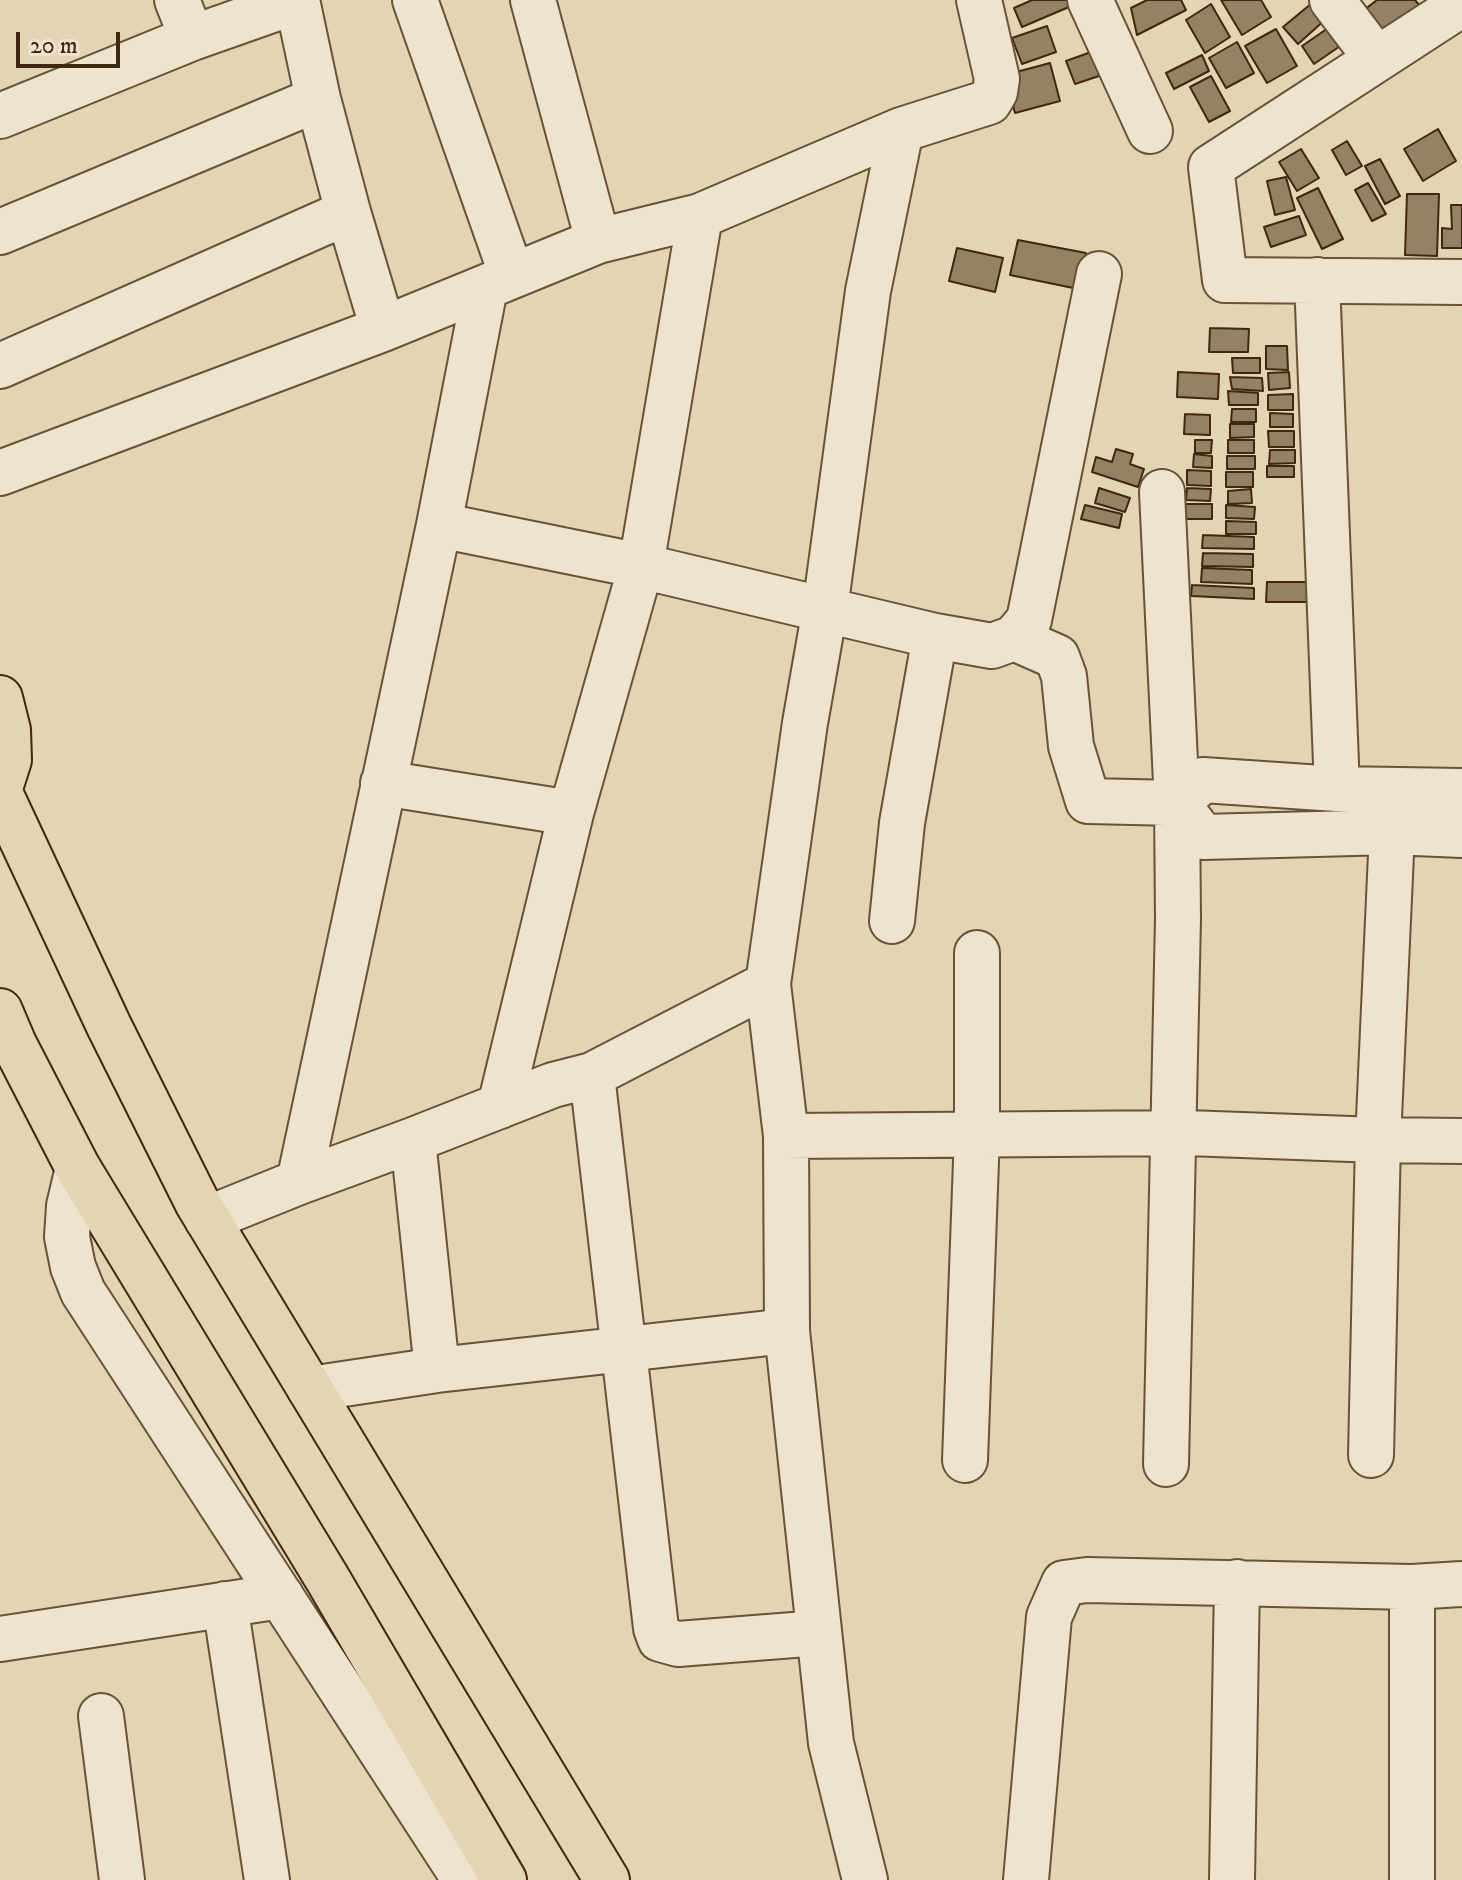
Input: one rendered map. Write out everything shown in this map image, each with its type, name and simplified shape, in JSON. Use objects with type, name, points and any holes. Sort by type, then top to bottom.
[{"type":"main road","points":[[0,698],[8,730],[9,760],[0,791],[109,1026],[197,1202],[607,1880]]},
{"type":"main road","points":[[5,1033],[78,1168],[327,1578],[504,1880]]},
{"type":"street","points":[[0,116],[185,19],[297,0],[318,99],[383,329]]},
{"type":"street","points":[[299,1182],[439,525],[498,282],[415,0]]},
{"type":"street","points":[[533,0],[598,241]]},
{"type":"street","points":[[0,473],[383,329],[598,241],[700,216],[901,130],[989,102],[997,79],[979,0]]},
{"type":"street","points":[[1090,0],[1150,131]]},
{"type":"street","points":[[1332,0],[1376,58]]},
{"type":"street","points":[[1461,2],[1211,167],[1225,280],[1462,282]]},
{"type":"street","points":[[0,232],[318,99]]},
{"type":"street","points":[[865,1880],[831,1743],[819,1633],[787,1331],[786,1136],[768,984],[805,723],[825,609],[868,291],[901,130]]},
{"type":"street","points":[[0,366],[348,212]]},
{"type":"street","points":[[500,1106],[571,813],[641,566],[700,216]]},
{"type":"street","points":[[439,525],[641,566],[935,636],[992,646],[1014,638],[1029,620],[1099,274]]},
{"type":"street","points":[[1317,280],[1337,789]]},
{"type":"street","points":[[1162,492],[1177,803],[1178,919],[1166,1464]]},
{"type":"street","points":[[892,921],[902,823],[935,636]]},
{"type":"street","points":[[1014,638],[1057,657],[1064,676],[1071,746],[1088,801],[1177,803],[1203,780],[1337,789],[1462,791]]},
{"type":"street","points":[[383,783],[571,813]]},
{"type":"street","points":[[1177,803],[1203,837],[1392,832],[1462,835]]},
{"type":"street","points":[[1371,1455],[1378,1140],[1392,832]]},
{"type":"street","points":[[965,1460],[977,1134],[977,953]]},
{"type":"street","points":[[207,1219],[553,1085],[592,1075],[768,984]]},
{"type":"street","points":[[592,1075],[656,1628],[660,1639],[678,1644],[819,1633]]},
{"type":"street","points":[[786,1136],[1187,1133],[1462,1141]]},
{"type":"street","points":[[413,1140],[437,1370]]},
{"type":"street","points":[[78,1168],[69,1206],[67,1237],[73,1267],[83,1292],[465,1880]]},
{"type":"street","points":[[310,1389],[437,1370],[787,1331]]},
{"type":"street","points":[[1026,1880],[1049,1617],[1064,1583],[1087,1580],[1412,1587],[1462,1584]]},
{"type":"street","points":[[1232,1880],[1237,1582]]},
{"type":"street","points":[[1412,1587],[1412,1880]]},
{"type":"street","points":[[0,1639],[281,1596]]},
{"type":"street","points":[[225,1604],[267,1880]]},
{"type":"street","points":[[101,1716],[122,1880]]},
{"type":"building","points":[[1032,0],[1083,1],[1022,27],[1014,8]]},
{"type":"building","points":[[1147,0],[1181,0],[1186,10],[1137,35],[1131,8]]},
{"type":"building","points":[[1221,0],[1261,0],[1271,17],[1242,35]]},
{"type":"building","points":[[1377,0],[1415,0],[1420,6],[1392,44],[1364,10]]},
{"type":"building","points":[[1312,3],[1326,19],[1298,44],[1283,27]]},
{"type":"building","points":[[1211,4],[1230,37],[1205,53],[1186,20]]},
{"type":"building","points":[[1334,24],[1346,42],[1314,64],[1302,46]]},
{"type":"building","points":[[1047,26],[1056,52],[1022,64],[1012,38]]},
{"type":"building","points":[[1276,29],[1297,66],[1267,83],[1245,46]]},
{"type":"building","points":[[1237,42],[1254,73],[1226,88],[1209,58]]},
{"type":"building","points":[[1105,47],[1114,71],[1075,84],[1066,61]]},
{"type":"building","points":[[1202,55],[1209,71],[1174,89],[1166,73]]},
{"type":"building","points":[[1050,63],[1060,101],[1015,113],[1005,75]]},
{"type":"building","points":[[1211,76],[1230,111],[1209,122],[1190,87]]},
{"type":"building","points":[[1438,129],[1456,161],[1423,181],[1404,149]]},
{"type":"building","points":[[1347,141],[1362,166],[1346,175],[1332,150]]},
{"type":"building","points":[[1301,149],[1319,178],[1297,191],[1279,162]]},
{"type":"building","points":[[1380,159],[1400,196],[1385,204],[1365,166]]},
{"type":"building","points":[[1286,177],[1295,210],[1275,215],[1267,181]]},
{"type":"building","points":[[1368,183],[1386,214],[1372,221],[1355,190]]},
{"type":"building","points":[[1318,188],[1343,239],[1322,249],[1297,198]]},
{"type":"building","points":[[1407,194],[1439,194],[1437,256],[1405,255]]},
{"type":"building","points":[[1451,205],[1462,205],[1462,248],[1442,248],[1442,228],[1452,229]]},
{"type":"building","points":[[1299,216],[1306,235],[1271,247],[1264,227]]},
{"type":"building","points":[[1018,240],[1086,253],[1078,289],[1010,275]]},
{"type":"building","points":[[957,248],[1003,258],[995,292],[949,281]]},
{"type":"building","points":[[1210,328],[1249,329],[1248,352],[1209,352]]},
{"type":"building","points":[[1266,346],[1287,346],[1288,370],[1266,369]]},
{"type":"building","points":[[1232,358],[1260,358],[1260,373],[1233,373]]},
{"type":"building","points":[[1178,372],[1219,374],[1218,399],[1177,397]]},
{"type":"building","points":[[1289,372],[1290,388],[1269,390],[1268,373]]},
{"type":"building","points":[[1230,377],[1262,378],[1263,391],[1232,389]]},
{"type":"building","points":[[1228,391],[1258,393],[1258,405],[1229,405]]},
{"type":"building","points":[[1293,394],[1293,410],[1268,410],[1268,395]]},
{"type":"building","points":[[1232,409],[1256,409],[1256,422],[1231,422]]},
{"type":"building","points":[[1270,413],[1293,414],[1293,427],[1270,427]]},
{"type":"building","points":[[1185,414],[1210,415],[1210,435],[1184,434]]},
{"type":"building","points":[[1230,424],[1254,424],[1254,437],[1230,438]]},
{"type":"building","points":[[1268,431],[1294,431],[1294,447],[1269,447]]},
{"type":"building","points":[[1195,440],[1212,440],[1211,453],[1195,453]]},
{"type":"building","points":[[1228,440],[1254,440],[1254,453],[1228,453]]},
{"type":"building","points":[[1116,449],[1133,454],[1130,464],[1144,469],[1138,487],[1092,472],[1096,457],[1112,462]]},
{"type":"building","points":[[1270,450],[1295,450],[1295,463],[1269,464]]},
{"type":"building","points":[[1194,454],[1212,456],[1212,468],[1193,467]]},
{"type":"building","points":[[1227,456],[1255,456],[1255,469],[1227,469]]},
{"type":"building","points":[[1267,466],[1294,466],[1294,477],[1267,477]]},
{"type":"building","points":[[1187,470],[1211,471],[1211,486],[1187,485]]},
{"type":"building","points":[[1226,472],[1253,472],[1253,487],[1226,487]]},
{"type":"building","points":[[1099,488],[1130,498],[1125,512],[1095,503]]},
{"type":"building","points":[[1187,488],[1211,489],[1210,501],[1186,500]]},
{"type":"building","points":[[1251,489],[1252,503],[1228,504],[1228,491]]},
{"type":"building","points":[[1182,504],[1212,504],[1212,519],[1182,519]]},
{"type":"building","points":[[1085,505],[1122,514],[1119,528],[1081,519]]},
{"type":"building","points":[[1226,505],[1255,507],[1254,519],[1226,518]]},
{"type":"building","points":[[1226,521],[1256,522],[1256,534],[1226,534]]},
{"type":"building","points":[[1203,535],[1254,537],[1254,549],[1202,548]]},
{"type":"building","points":[[1203,553],[1253,554],[1253,567],[1202,566]]},
{"type":"building","points":[[1202,568],[1252,570],[1252,584],[1201,582]]},
{"type":"building","points":[[1267,582],[1322,582],[1322,602],[1266,602]]},
{"type":"building","points":[[1192,585],[1254,588],[1254,599],[1191,596]]}]
